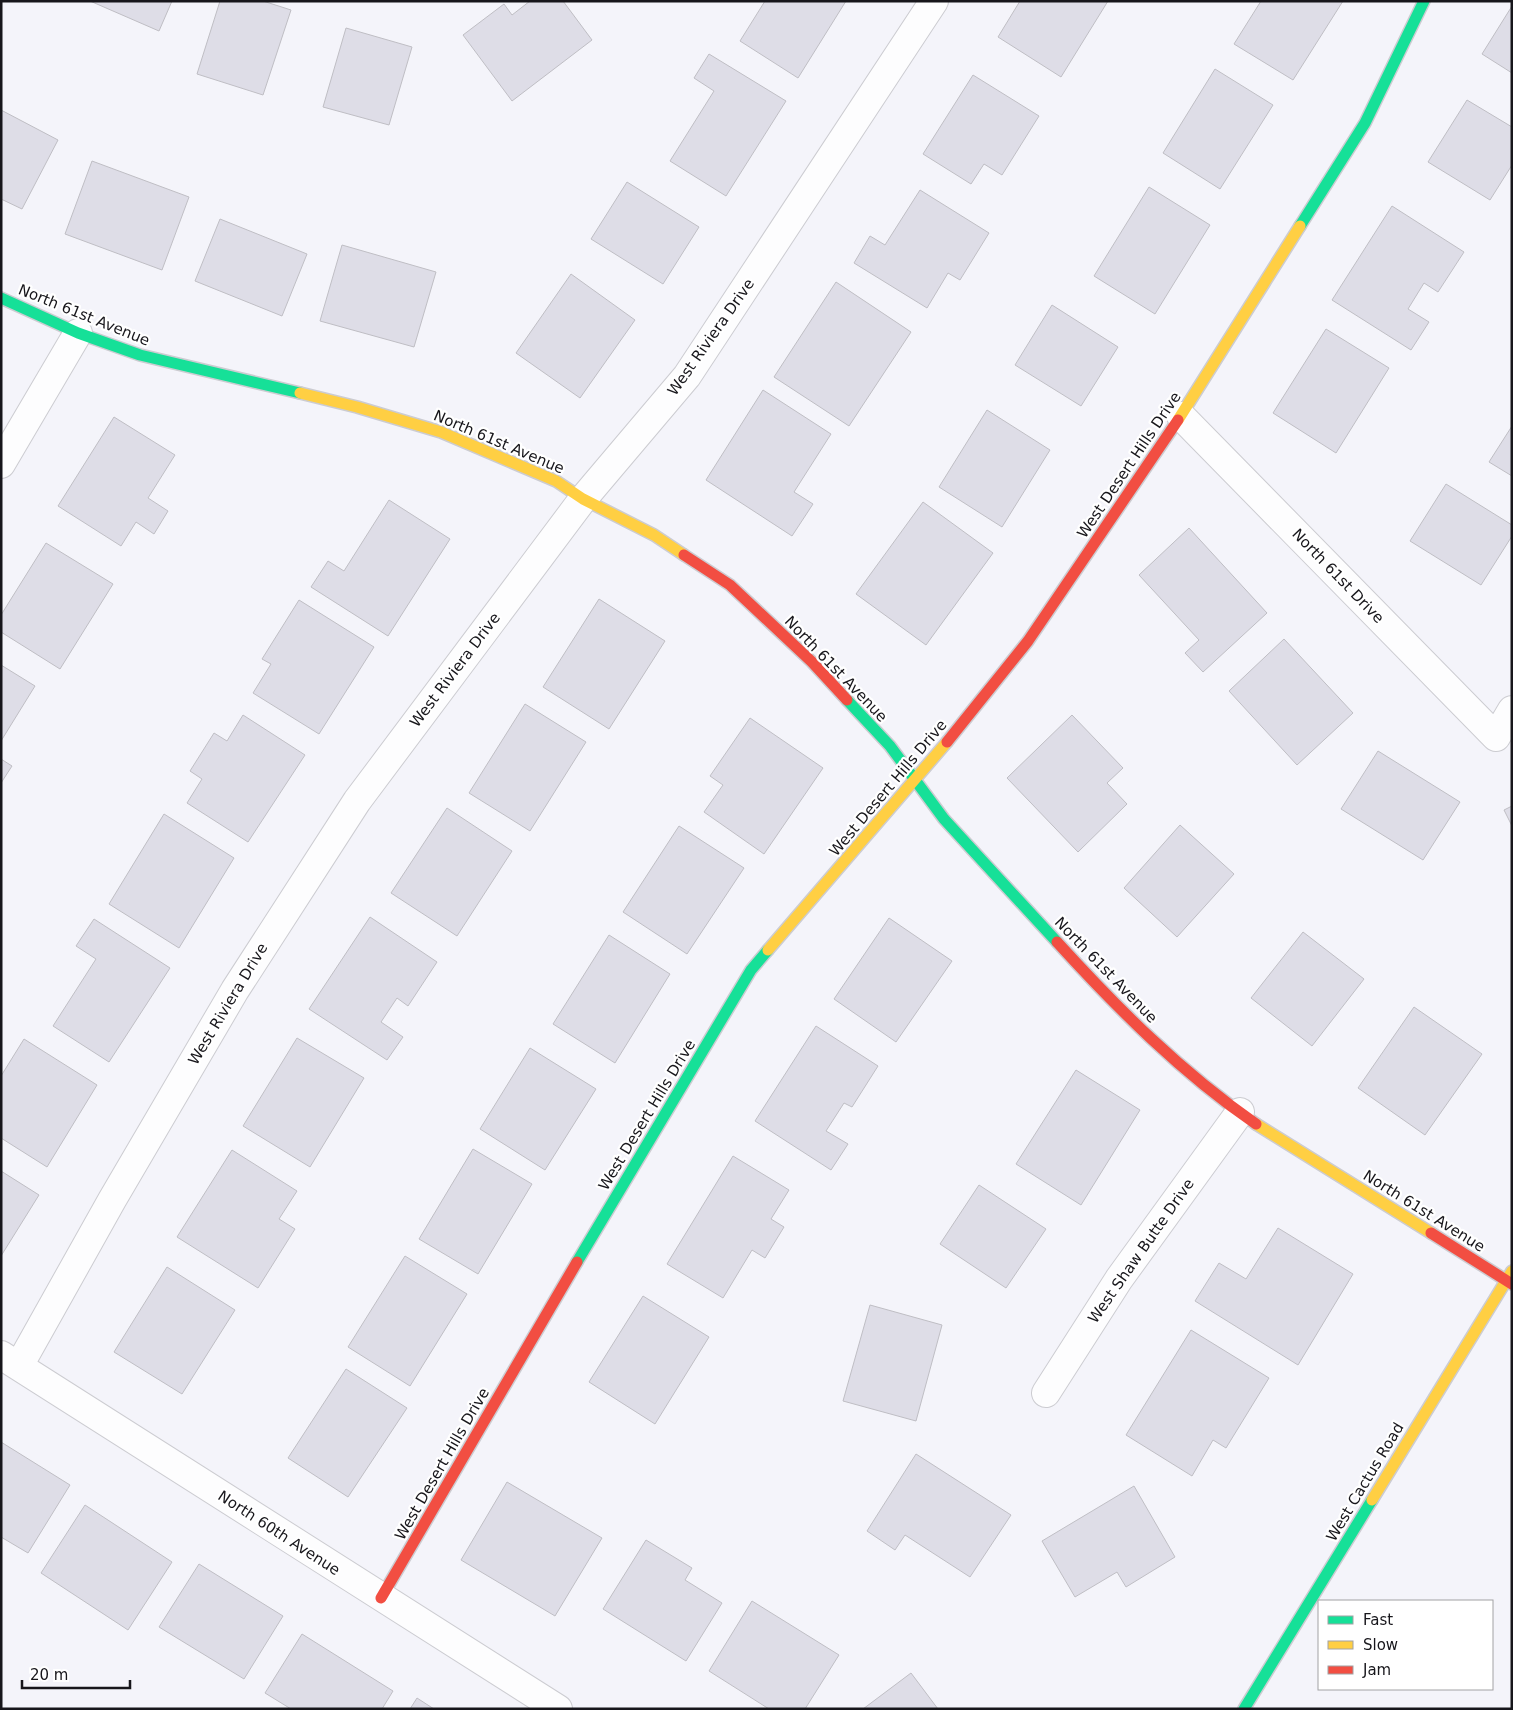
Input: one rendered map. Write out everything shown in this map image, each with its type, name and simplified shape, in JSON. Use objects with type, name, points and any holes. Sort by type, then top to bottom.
[{"type":"street","name":"West Riviera Drive","points":[[10,1361],[112,1200],[230,998],[352,809],[583,499],[687,376],[934,1]]},
{"type":"street","name":"West Desert Hills Drive","points":[[381,1598],[671,1102],[751,970],[916,780],[1028,641],[1181,416],[1365,123],[1424,1]]},
{"type":"street","name":"North 61st Avenue","points":[[1,298],[78,332],[140,355],[357,407],[441,432],[556,481],[583,499],[654,535],[730,585],[812,662],[890,746],[944,819],[1111,1001],[1170,1057],[1217,1096],[1240,1112],[1510,1278]]},
{"type":"street","points":[[1,464],[78,332]]},
{"type":"street","name":"North 61st Drive","points":[[1181,416],[1496,736],[1512,710]]},
{"type":"street","name":"West Shaw Butte Drive","points":[[1046,1393],[1119,1279],[1240,1112]]},
{"type":"street","name":"West Cactus Road","points":[[1244,1709],[1510,1278]]},
{"type":"street","name":"North 60th Avenue","points":[[10,1361],[558,1709]]},
{"type":"building","points":[[90,1],[172,1],[159,31]]},
{"type":"building","points":[[220,1],[263,1],[291,10],[263,95],[197,74]]},
{"type":"building","points":[[530,1],[563,1],[592,40],[512,101],[463,35],[504,4],[512,15]]},
{"type":"building","points":[[765,1],[846,1],[798,78],[740,41]]},
{"type":"building","points":[[1020,1],[1108,1],[1061,77],[998,37]]},
{"type":"building","points":[[1261,1],[1343,1],[1293,80],[1234,44]]},
{"type":"building","points":[[1512,6],[1512,73],[1482,54]]},
{"type":"building","points":[[346,28],[412,47],[389,125],[323,107]]},
{"type":"building","points":[[709,54],[786,101],[726,196],[670,161],[714,91],[694,78]]},
{"type":"building","points":[[1215,69],[1273,105],[1220,189],[1163,153]]},
{"type":"building","points":[[973,75],[1039,116],[1002,175],[984,164],[971,184],[923,154]]},
{"type":"building","points":[[1467,100],[1512,127],[1512,165],[1490,200],[1428,162]]},
{"type":"building","points":[[1,110],[58,140],[22,209],[1,199]]},
{"type":"building","points":[[92,161],[189,197],[162,270],[65,234]]},
{"type":"building","points":[[627,182],[699,227],[663,284],[591,239]]},
{"type":"building","points":[[1149,187],[1210,225],[1155,314],[1094,276]]},
{"type":"building","points":[[920,190],[989,233],[960,280],[948,273],[927,308],[854,263],[870,236],[885,245]]},
{"type":"building","points":[[1392,206],[1464,252],[1438,292],[1424,283],[1408,309],[1429,322],[1411,350],[1332,300]]},
{"type":"building","points":[[220,219],[307,254],[282,316],[195,281]]},
{"type":"building","points":[[342,245],[436,272],[414,347],[320,321]]},
{"type":"building","points":[[571,274],[635,320],[580,398],[516,353]]},
{"type":"building","points":[[836,282],[911,332],[849,426],[774,377]]},
{"type":"building","points":[[1052,305],[1118,347],[1081,406],[1015,365]]},
{"type":"building","points":[[1326,329],[1389,368],[1336,453],[1273,413]]},
{"type":"building","points":[[763,390],[831,434],[794,492],[813,504],[792,536],[706,480]]},
{"type":"building","points":[[987,410],[1050,450],[1002,527],[939,487]]},
{"type":"building","points":[[114,417],[175,455],[148,498],[168,511],[154,534],[136,522],[121,546],[58,506]]},
{"type":"building","points":[[1512,426],[1512,476],[1489,462]]},
{"type":"building","points":[[1446,484],[1512,525],[1512,536],[1481,585],[1410,541]]},
{"type":"building","points":[[389,500],[450,539],[388,636],[311,587],[328,561],[344,571]]},
{"type":"building","points":[[923,502],[993,553],[926,645],[856,594]]},
{"type":"building","points":[[1189,528],[1267,613],[1203,672],[1185,653],[1199,640],[1139,575]]},
{"type":"building","points":[[46,543],[113,584],[60,669],[1,632],[1,615]]},
{"type":"building","points":[[599,599],[665,641],[609,729],[543,687]]},
{"type":"building","points":[[299,600],[374,647],[319,734],[253,693],[271,664],[262,659]]},
{"type":"building","points":[[1284,639],[1353,713],[1297,765],[1229,691]]},
{"type":"building","points":[[1,665],[35,686],[1,741]]},
{"type":"building","points":[[525,704],[586,742],[530,831],[469,793]]},
{"type":"building","points":[[243,715],[305,755],[248,842],[187,803],[202,779],[190,771],[214,733],[227,741]]},
{"type":"building","points":[[1072,715],[1123,768],[1107,783],[1127,804],[1078,852],[1007,778]]},
{"type":"building","points":[[750,718],[823,768],[764,854],[704,812],[723,785],[710,776]]},
{"type":"building","points":[[1378,751],[1460,802],[1423,860],[1341,809]]},
{"type":"building","points":[[1,759],[12,766],[1,783]]},
{"type":"building","points":[[1512,806],[1512,826],[1504,810]]},
{"type":"building","points":[[447,808],[512,851],[457,936],[391,893]]},
{"type":"building","points":[[164,814],[234,858],[179,948],[109,904]]},
{"type":"building","points":[[1180,825],[1234,874],[1177,937],[1124,888]]},
{"type":"building","points":[[679,826],[744,868],[687,954],[623,912]]},
{"type":"building","points":[[370,917],[437,962],[408,1006],[397,998],[381,1022],[403,1037],[387,1060],[309,1009]]},
{"type":"building","points":[[889,918],[952,961],[896,1042],[834,999]]},
{"type":"building","points":[[94,919],[170,968],[109,1062],[53,1026],[96,959],[76,946]]},
{"type":"building","points":[[1303,932],[1364,979],[1312,1046],[1251,998]]},
{"type":"building","points":[[609,935],[670,974],[615,1063],[553,1024]]},
{"type":"building","points":[[1414,1007],[1482,1054],[1425,1135],[1358,1088]]},
{"type":"building","points":[[816,1026],[878,1066],[852,1107],[844,1103],[826,1131],[848,1144],[831,1170],[755,1121]]},
{"type":"building","points":[[297,1038],[364,1078],[310,1167],[243,1126]]},
{"type":"building","points":[[24,1039],[97,1085],[47,1167],[1,1138],[1,1076]]},
{"type":"building","points":[[530,1048],[596,1089],[545,1170],[480,1129]]},
{"type":"building","points":[[1076,1070],[1140,1110],[1081,1205],[1016,1164]]},
{"type":"building","points":[[473,1149],[532,1184],[478,1274],[419,1239]]},
{"type":"building","points":[[232,1150],[297,1191],[279,1219],[295,1229],[258,1288],[177,1237]]},
{"type":"building","points":[[733,1156],[789,1190],[771,1219],[784,1227],[765,1258],[752,1250],[723,1298],[667,1264]]},
{"type":"building","points":[[1,1171],[39,1195],[1,1256]]},
{"type":"building","points":[[979,1185],[1046,1229],[1006,1288],[940,1244]]},
{"type":"building","points":[[1278,1228],[1353,1274],[1298,1365],[1195,1301],[1219,1263],[1246,1279]]},
{"type":"building","points":[[405,1256],[467,1294],[410,1386],[348,1347]]},
{"type":"building","points":[[167,1267],[235,1310],[182,1394],[114,1352]]},
{"type":"building","points":[[643,1296],[709,1337],[655,1424],[589,1382]]},
{"type":"building","points":[[870,1305],[942,1325],[916,1421],[843,1401]]},
{"type":"building","points":[[1191,1330],[1269,1378],[1226,1448],[1213,1440],[1192,1476],[1126,1435]]},
{"type":"building","points":[[346,1369],[407,1408],[348,1497],[288,1458]]},
{"type":"building","points":[[1,1442],[70,1485],[28,1553],[1,1537]]},
{"type":"building","points":[[916,1454],[1011,1515],[970,1577],[905,1535],[895,1550],[867,1531]]},
{"type":"building","points":[[507,1482],[602,1538],[555,1616],[461,1560]]},
{"type":"building","points":[[1134,1486],[1175,1557],[1126,1587],[1117,1572],[1075,1597],[1042,1541]]},
{"type":"building","points":[[85,1505],[172,1562],[128,1630],[41,1573]]},
{"type":"building","points":[[646,1540],[692,1568],[685,1580],[722,1603],[686,1661],[603,1609]]},
{"type":"building","points":[[199,1564],[283,1616],[244,1679],[159,1627]]},
{"type":"building","points":[[752,1601],[839,1655],[805,1709],[769,1709],[709,1671]]},
{"type":"building","points":[[302,1634],[393,1691],[382,1709],[291,1709],[265,1693]]},
{"type":"building","points":[[911,1673],[938,1709],[863,1709]]},
{"type":"building","points":[[417,1698],[434,1709],[410,1709]]},
{"type":"traffic: fast","points":[[1300,226],[1365,123],[1424,1]]},
{"type":"traffic: fast","points":[[1,298],[78,333],[140,355],[300,393]]},
{"type":"traffic: fast","points":[[847,700],[890,746],[944,819],[1057,942]]},
{"type":"traffic: fast","points":[[577,1262],[751,970],[768,950]]},
{"type":"traffic: fast","points":[[1244,1709],[1372,1500]]},
{"type":"traffic: slow","points":[[1178,420],[1300,226]]},
{"type":"traffic: slow","points":[[300,393],[357,407],[441,432],[556,481],[583,499],[654,535],[684,555]]},
{"type":"traffic: slow","points":[[768,950],[947,742]]},
{"type":"traffic: slow","points":[[1256,1124],[1431,1233]]},
{"type":"traffic: slow","points":[[1372,1500],[1512,1271]]},
{"type":"traffic: jam","points":[[947,742],[1028,641],[1178,420]]},
{"type":"traffic: jam","points":[[684,555],[730,585],[812,662],[847,700]]},
{"type":"traffic: jam","points":[[1057,942],[1151,1039],[1202,1083],[1256,1124]]},
{"type":"traffic: jam","points":[[1431,1233],[1512,1284]]},
{"type":"traffic: jam","points":[[381,1598],[577,1262]]}]
